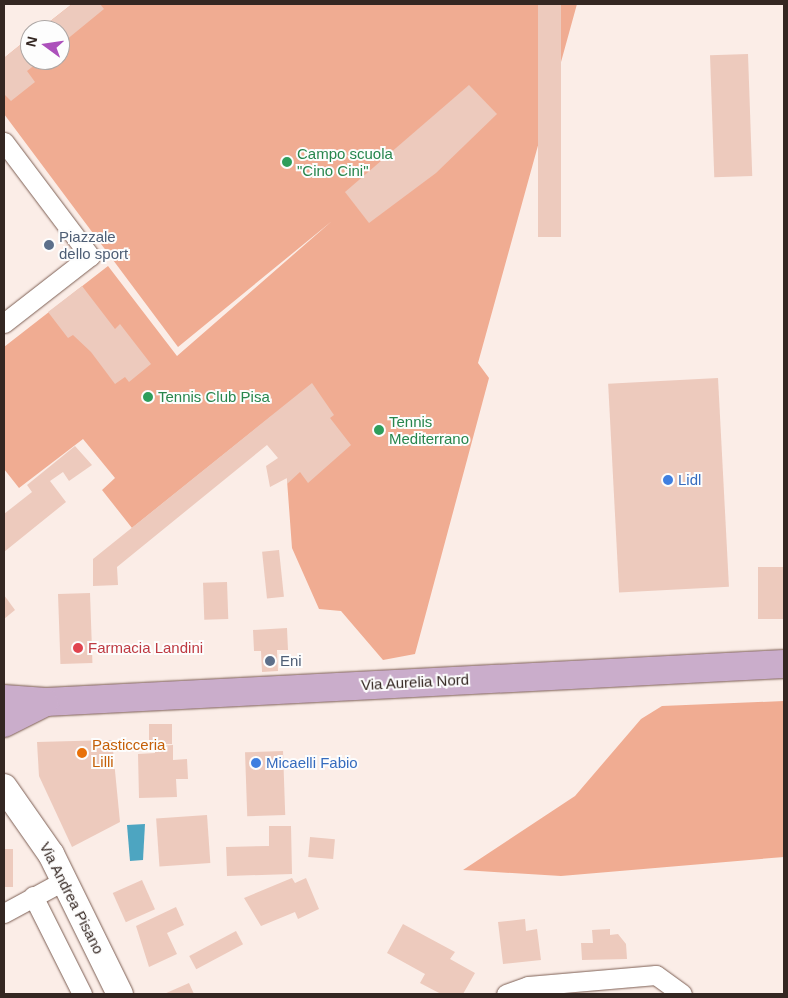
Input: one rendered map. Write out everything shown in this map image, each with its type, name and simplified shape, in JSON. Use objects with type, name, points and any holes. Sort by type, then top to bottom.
[{"type":"main road","name":"Via Aurelia Nord","points":[[4,699],[46,702],[784,664]]},
{"type":"main road","points":[[4,723],[46,702]]},
{"type":"street","points":[[4,142],[90,256],[4,324]]},
{"type":"street","name":"Via Andrea Pisano","points":[[8,798],[65,880],[120,994]]},
{"type":"street","points":[[4,913],[65,880]]},
{"type":"street","points":[[33,896],[82,994]]},
{"type":"street","points":[[506,994],[528,986],[656,975],[682,994]]},
{"type":"shaded area","points":[[72,4],[577,4],[478,363],[489,378],[415,654],[383,660],[341,611],[319,609],[292,548],[285,453],[273,415],[132,528],[102,490],[115,478],[83,439],[19,488],[4,469],[4,347],[108,266],[177,356],[332,221],[178,347],[4,114],[4,58],[20,45],[20,70],[70,70],[70,20],[52,20]]},
{"type":"shaded area","points":[[784,701],[784,857],[561,876],[463,870],[575,796],[641,719],[662,706]]},
{"type":"water","points":[[145,824],[143,860],[130,861],[127,825]]},
{"type":"building","points":[[72,4],[100,4],[104,9],[70,37],[70,20],[52,20]]},
{"type":"building","points":[[538,4],[561,4],[561,237],[538,237]]},
{"type":"building","points":[[20,45],[20,70],[28,70],[27,71],[35,82],[11,101],[4,94],[4,58]]},
{"type":"building","points":[[748,54],[752,176],[714,177],[710,55]]},
{"type":"building","points":[[469,85],[497,114],[436,173],[369,223],[345,192]]},
{"type":"building","points":[[82,286],[115,329],[120,324],[151,364],[129,382],[125,377],[115,384],[91,352],[73,335],[68,338],[48,312]]},
{"type":"building","name":"Lidl","points":[[718,378],[729,587],[619,592],[608,384]]},
{"type":"building","points":[[312,383],[334,415],[330,418],[351,445],[308,483],[300,472],[287,484],[287,478],[270,487],[266,466],[278,458],[267,445],[117,567],[118,585],[93,586],[93,559]]},
{"type":"building","points":[[75,446],[92,465],[69,481],[63,472],[50,481],[66,502],[4,552],[4,514],[32,492],[27,485]]},
{"type":"building","points":[[279,550],[284,597],[267,599],[262,552]]},
{"type":"building","points":[[758,567],[784,567],[784,619],[758,619]]},
{"type":"building","points":[[227,582],[228,619],[204,620],[203,583]]},
{"type":"building","points":[[90,593],[92,663],[60,664],[58,594]]},
{"type":"building","points":[[4,595],[15,610],[4,619]]},
{"type":"building","points":[[287,628],[288,650],[277,650],[278,671],[262,672],[261,651],[254,651],[253,630]]},
{"type":"building","points":[[149,724],[172,724],[172,744],[149,744]]},
{"type":"building","points":[[112,740],[120,822],[72,847],[39,776],[37,742]]},
{"type":"building","points":[[173,745],[173,760],[187,759],[188,779],[176,779],[177,797],[139,798],[138,754],[155,753],[155,746]]},
{"type":"building","points":[[283,751],[285,815],[247,816],[245,752]]},
{"type":"building","points":[[207,815],[210,863],[159,866],[156,819]]},
{"type":"building","points":[[269,826],[291,826],[292,874],[227,876],[226,847],[269,846]]},
{"type":"building","points":[[310,837],[335,839],[333,859],[308,857]]},
{"type":"building","points":[[4,849],[13,849],[13,887],[4,887]]},
{"type":"building","points":[[292,878],[295,883],[306,878],[319,909],[298,919],[295,912],[261,926],[244,898]]},
{"type":"building","points":[[142,880],[155,909],[126,922],[113,893]]},
{"type":"building","points":[[176,907],[184,925],[167,933],[177,954],[149,967],[136,926]]},
{"type":"building","points":[[525,919],[526,931],[537,929],[541,960],[503,964],[498,922]]},
{"type":"building","points":[[403,924],[455,952],[450,959],[475,973],[463,994],[441,994],[420,983],[425,974],[387,953]]},
{"type":"building","points":[[610,929],[610,935],[618,934],[626,944],[627,959],[582,960],[581,943],[593,943],[592,930]]},
{"type":"building","points":[[236,931],[243,944],[196,969],[189,956]]},
{"type":"building","points":[[189,983],[194,994],[164,994]]},
{"type":"place","name":"Campo scuola \"Cino Cini\"","points":[[287,162]]},
{"type":"place","name":"Piazzale dello sport","points":[[49,245]]},
{"type":"place","name":"Tennis Club Pisa","points":[[148,397]]},
{"type":"place","name":"Tennis Mediterrano","points":[[379,430]]},
{"type":"place","name":"Lidl","points":[[668,480]]},
{"type":"place","name":"Farmacia Landini","points":[[78,648]]},
{"type":"place","name":"Eni","points":[[270,661]]},
{"type":"place","name":"Pasticceria Lilli","points":[[82,753]]},
{"type":"place","name":"Micaelli Fabio","points":[[256,763]]}]
